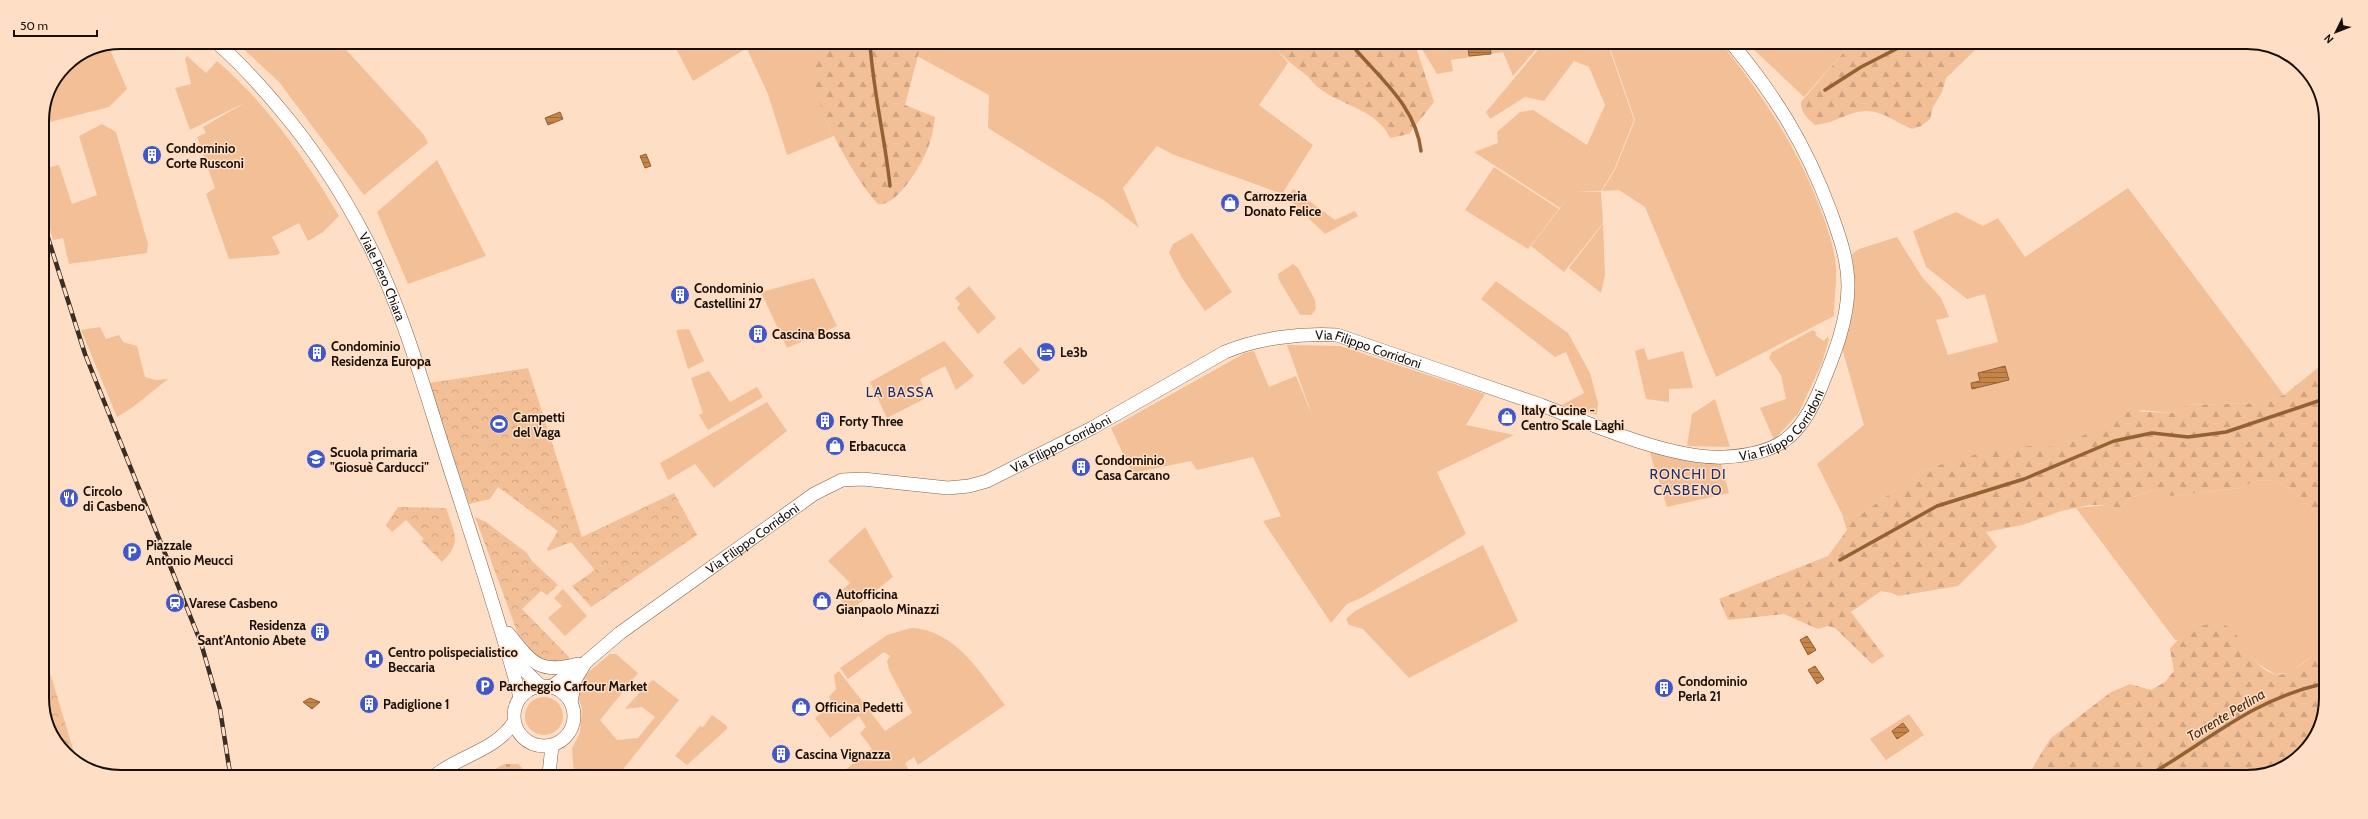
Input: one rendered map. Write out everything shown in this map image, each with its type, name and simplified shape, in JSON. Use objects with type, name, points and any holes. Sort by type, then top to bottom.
[{"type":"street","name":"Viale Piero Chiara","points":[[223,49],[262,88],[299,132],[334,182],[366,238],[391,294],[412,350],[498,620],[520,697]]},
{"type":"street","name":"Via Filippo Corridoni","points":[[546,686],[586,662],[620,633],[830,484],[842,480],[863,479],[948,488],[987,481],[1086,431],[1225,352],[1244,344],[1316,334],[1337,335],[1603,429],[1695,456],[1725,457],[1753,454],[1779,446],[1800,428],[1814,404],[1831,361],[1844,321],[1848,286],[1844,247],[1815,169],[1795,131],[1770,92],[1736,49]]},
{"type":"street","name":"Viale Piero Chiara","points":[[498,620],[508,633],[522,668],[546,686]]},
{"type":"street","name":"Via Filippo Corridoni","points":[[508,633],[528,659],[539,666],[562,669],[586,662]]},
{"type":"street","name":"Via Filippo Corridoni","points":[[571,702],[575,680],[586,662]]},
{"type":"street","points":[[546,686],[563,692],[571,702],[574,712],[574,723],[569,733],[562,741],[552,746],[539,746],[527,742],[518,733],[514,722],[514,709],[520,697],[529,689],[546,686]]},
{"type":"street","points":[[444,770],[497,742],[506,734],[514,722]]},
{"type":"street","points":[[550,770],[552,746]]},
{"type":"green space","points":[[244,49],[345,49],[424,135],[428,143],[364,195],[279,82]]},
{"type":"green space","points":[[676,49],[745,49],[693,81]]},
{"type":"green space","points":[[747,49],[821,49],[827,122],[834,136],[787,155],[768,94]]},
{"type":"green space","points":[[820,49],[920,49],[905,105],[935,117],[933,131],[922,162],[909,182],[893,199],[885,203],[878,204],[859,179],[839,146],[823,112],[818,97],[815,83]]},
{"type":"green space","points":[[919,49],[1276,49],[1288,63],[1259,105],[1313,145],[1282,194],[1172,154],[1157,146],[1123,188],[1139,228],[1105,201],[988,128],[989,95],[917,56]]},
{"type":"green space","points":[[1277,49],[1417,49],[1434,102],[1409,134],[1390,138],[1377,121],[1359,109],[1317,87],[1308,77]]},
{"type":"green space","points":[[1422,49],[1537,49],[1513,76],[1503,52],[1451,60],[1453,71],[1437,74]]},
{"type":"green space","points":[[1539,49],[1609,49],[1634,120],[1614,170],[1601,191],[1574,191],[1601,192],[1603,223],[1564,272],[1531,246],[1569,197],[1560,208],[1474,152],[1498,143],[1497,132],[1520,112],[1533,110],[1587,145],[1605,105],[1589,67],[1574,61],[1544,101],[1525,97],[1490,119],[1486,112]]},
{"type":"green space","points":[[1610,49],[1726,49],[1776,119],[1798,158],[1817,200],[1829,233],[1835,258],[1836,279],[1834,316],[1716,377],[1645,207],[1619,190],[1602,191],[1615,170],[1635,120]]},
{"type":"green space","points":[[1753,49],[1846,49],[1804,97]]},
{"type":"green space","points":[[1847,49],[1976,49],[1946,78],[1942,92],[1933,107],[1930,119],[1921,126],[1912,129],[1884,115],[1866,111],[1853,113],[1815,125],[1803,112],[1801,102]]},
{"type":"green space","points":[[110,50],[127,89],[109,107],[49,122],[51,102],[64,77],[81,61],[94,54]]},
{"type":"green space","points":[[187,56],[206,73],[217,61],[252,95],[284,133],[313,174],[339,216],[323,232],[308,241],[299,223],[272,237],[280,253],[277,255],[229,259],[206,194],[215,188],[197,137],[206,133],[203,127],[246,102],[190,130],[175,88],[191,84],[185,59]]},
{"type":"green space","points":[[102,124],[116,132],[148,244],[147,253],[69,264],[63,238],[53,240],[49,225],[49,167],[59,165],[72,204],[97,195],[79,136]]},
{"type":"green space","points":[[437,160],[486,256],[408,284],[377,212]]},
{"type":"green space","points":[[1494,167],[1559,209],[1528,249],[1465,210]]},
{"type":"green space","points":[[2128,188],[2284,395],[2259,403],[2186,405],[2182,411],[2172,413],[2142,410],[2107,423],[2062,447],[2035,447],[1981,454],[1947,462],[1916,475],[1860,515],[1844,518],[1817,464],[1864,425],[1842,348],[1855,292],[1852,254],[1859,249],[1897,237],[1922,277],[1941,298],[1949,317],[1936,320],[1948,355],[1998,342],[1985,294],[1967,299],[1926,267],[1913,231],[1956,212],[1983,226],[1998,218],[2025,257]]},
{"type":"green space","points":[[1293,189],[1335,220],[1355,211],[1358,216],[1325,234],[1288,198]]},
{"type":"green space","points":[[1603,224],[1605,275],[1601,293],[1569,268]]},
{"type":"green space","points":[[1192,233],[1232,292],[1205,311],[1182,278],[1169,253],[1173,244]]},
{"type":"green space","points":[[1293,264],[1298,268],[1315,300],[1316,309],[1311,315],[1300,315],[1279,280],[1278,274]]},
{"type":"green space","points":[[814,278],[837,326],[787,348],[761,292]]},
{"type":"green space","points":[[1496,281],[1568,333],[1590,373],[1598,403],[1597,415],[1562,405],[1584,393],[1566,352],[1555,357],[1481,299]]},
{"type":"green space","points":[[969,286],[996,318],[978,334],[957,308],[960,304],[955,298]]},
{"type":"green space","points":[[100,327],[106,339],[119,335],[123,342],[137,346],[145,377],[156,380],[168,379],[133,407],[117,417],[81,330]]},
{"type":"green space","points":[[689,329],[704,361],[688,369],[676,330]]},
{"type":"green space","points":[[1813,330],[1817,333],[1815,335],[1824,341],[1827,337],[1829,339],[1822,363],[1798,414],[1774,440],[1760,408],[1786,399],[1781,375],[1769,358],[1772,352]]},
{"type":"green space","points":[[944,341],[974,376],[956,390],[945,366],[920,379],[928,397],[887,418],[870,382]]},
{"type":"green space","points":[[1287,345],[1340,346],[1485,394],[1466,425],[1514,435],[1437,472],[1466,534],[1363,597],[1347,604],[1331,623],[1263,521],[1281,516],[1253,457],[1197,470],[1191,461],[1132,473],[1111,428],[1245,353],[1254,351],[1269,387],[1296,376],[1313,418]]},
{"type":"green space","points":[[1020,347],[1040,370],[1023,385],[1003,362]]},
{"type":"green space","points":[[1644,348],[1648,360],[1683,351],[1693,388],[1669,389],[1669,402],[1646,399],[1635,351]]},
{"type":"green space","points":[[2319,367],[2319,518],[2295,491],[2274,480],[2255,481],[2240,488],[2172,496],[2153,490],[2129,498],[2120,511],[2107,505],[2090,505],[2061,511],[2022,525],[1986,532],[1997,547],[1958,586],[1898,596],[1881,591],[1851,612],[1884,656],[1872,664],[1835,628],[1828,626],[1818,629],[1784,614],[1728,620],[1719,599],[1828,556],[1847,530],[1843,518],[1860,515],[1916,475],[1947,462],[2001,448],[2022,446],[2062,447],[2120,415],[2131,411],[2172,413],[2182,411],[2186,405],[2259,403],[2284,395]]},
{"type":"green space","points":[[528,368],[582,537],[674,493],[697,535],[591,607],[572,586],[595,570],[571,542],[548,551],[547,549],[558,531],[498,487],[490,499],[469,504],[429,383]]},
{"type":"green space","points":[[709,371],[730,402],[757,387],[763,397],[708,430],[699,415],[703,413],[691,378]]},
{"type":"green space","points":[[1715,399],[1730,447],[1687,446],[1692,414]]},
{"type":"green space","points":[[767,402],[787,431],[714,488],[695,464],[668,480],[660,463]]},
{"type":"green space","points":[[1653,451],[1721,463],[1729,493],[1667,507],[1650,453]]},
{"type":"green space","points":[[2274,480],[2295,491],[2319,518],[2319,651],[2289,673],[2275,674],[2260,665],[2245,650],[2189,633],[2176,641],[2076,508],[2107,505],[2120,511],[2129,498],[2154,490],[2172,496],[2240,488],[2255,481]]},
{"type":"green space","points":[[398,507],[446,508],[454,531],[455,543],[449,555],[442,562],[421,541],[424,539],[406,520],[392,532],[386,525]]},
{"type":"green space","points":[[475,517],[486,522],[527,553],[532,561],[558,585],[547,595],[541,591],[522,609],[570,658],[563,663],[545,663],[523,648]]},
{"type":"green space","points":[[865,527],[893,577],[851,610],[836,595],[850,583],[828,561]]},
{"type":"green space","points":[[1483,545],[1518,621],[1409,678],[1363,629],[1349,625],[1346,619],[1355,611]]},
{"type":"green space","points":[[563,589],[587,616],[565,636],[548,618],[562,606],[554,598]]},
{"type":"green space","points":[[2209,624],[2222,624],[2230,628],[2249,653],[2263,668],[2271,673],[2279,675],[2298,667],[2319,651],[2319,698],[2317,717],[2304,742],[2291,755],[2279,763],[2266,768],[2247,770],[2031,770],[2050,739],[2111,692],[2130,684],[2151,690],[2165,682],[2174,671],[2170,649],[2184,635],[2196,628]]},
{"type":"green space","points":[[911,628],[927,631],[941,636],[966,655],[1005,705],[918,765],[914,757],[905,763],[909,770],[845,770],[872,749],[860,733],[866,727],[859,716],[830,738],[815,718],[832,704],[829,697],[836,689],[834,675],[839,671],[885,731],[912,713],[889,670],[887,661],[890,656],[884,652],[848,679],[840,668],[887,635]]},
{"type":"green space","points":[[610,654],[616,654],[638,673],[600,720],[617,740],[638,738],[655,717],[642,707],[625,709],[646,685],[653,680],[679,700],[622,770],[574,770],[572,749],[580,732],[582,708],[577,694],[579,680]]},
{"type":"green space","points":[[49,669],[74,752],[59,734],[54,725],[50,712]]},
{"type":"green space","points":[[540,697],[548,697],[558,702],[562,709],[562,723],[558,730],[548,735],[540,735],[530,730],[528,727],[525,720],[525,712],[530,702],[533,700]]},
{"type":"green space","points":[[1909,714],[1924,735],[1886,760],[1870,739]]},
{"type":"green space","points":[[712,715],[727,726],[727,729],[687,765],[675,756],[700,726],[703,727]]},
{"type":"green space","points":[[504,764],[518,764],[524,770],[493,770]]},
{"type":"shaded area","points":[[1468,49],[1490,49],[1491,54],[1469,56]]},
{"type":"shaded area","points":[[560,112],[563,119],[548,125],[545,118]]},
{"type":"shaded area","points":[[646,154],[651,166],[645,168],[640,156]]},
{"type":"shaded area","points":[[2005,366],[2009,380],[1972,389],[1971,383],[1980,381],[1978,373]]},
{"type":"shaded area","points":[[1807,636],[1816,650],[1808,655],[1800,640]]},
{"type":"shaded area","points":[[1815,666],[1824,679],[1817,684],[1808,670]]},
{"type":"shaded area","points":[[310,698],[320,702],[312,709],[303,702]]},
{"type":"shaded area","points":[[1903,723],[1909,731],[1897,739],[1892,731]]},
{"type":"waterway","points":[[871,49],[890,186]]},
{"type":"waterway","points":[[1356,49],[1387,84],[1405,108],[1413,121],[1421,151]]},
{"type":"waterway","points":[[1825,90],[1861,67],[1896,49]]},
{"type":"waterway","points":[[1840,560],[1937,506],[2024,479],[2114,441],[2152,433],[2188,437],[2226,432],[2319,401]]},
{"type":"waterway","name":"Torrente Perlina","points":[[2158,770],[2251,711],[2273,700],[2319,685]]},
{"type":"railway","points":[[49,241],[85,354],[201,643],[220,709],[230,770]]},
{"type":"place","name":"Condominio Corte Rusconi","points":[[152,155]]},
{"type":"place","name":"Carrozzeria Donato Felice","points":[[1230,203]]},
{"type":"place","name":"Condominio Castellini 27","points":[[680,295]]},
{"type":"place","name":"Cascina Bossa","points":[[758,334]]},
{"type":"place","name":"Le3b","points":[[1046,352]]},
{"type":"place","name":"Condominio Residenza Europa","points":[[317,353]]},
{"type":"place","name":"Italy Cucine - Centro Scale Laghi","points":[[1507,417]]},
{"type":"place","name":"Forty Three","points":[[825,421]]},
{"type":"place","name":"Campetti del Vaga","points":[[499,424]]},
{"type":"place","name":"Erbacucca","points":[[835,446]]},
{"type":"place","name":"Scuola primaria \"Giosuè Carducci\"","points":[[316,459]]},
{"type":"place","name":"Condominio Casa Carcano","points":[[1081,467]]},
{"type":"place","name":"Circolo di Casbeno","points":[[69,498]]},
{"type":"place","name":"Piazzale Antonio Meucci","points":[[132,552]]},
{"type":"place","name":"Autofficina Gianpaolo Minazzi","points":[[822,601]]},
{"type":"place","name":"Varese Casbeno","points":[[175,603]]},
{"type":"place","name":"Residenza Sant'Antonio Abete","points":[[320,632]]},
{"type":"place","name":"Centro polispecialistico Beccaria","points":[[374,659]]},
{"type":"place","name":"Parcheggio Carfour Market","points":[[485,686]]},
{"type":"place","name":"Condominio Perla 21","points":[[1664,688]]},
{"type":"place","name":"Padiglione 1","points":[[369,704]]},
{"type":"place","name":"Officina Pedetti","points":[[801,707]]},
{"type":"place","name":"Cascina Vignazza","points":[[781,754]]},
{"type":"district","name":"LA BASSA","points":[[900,392]]},
{"type":"district","name":"RONCHI DI CASBENO","points":[[1688,482]]}]
